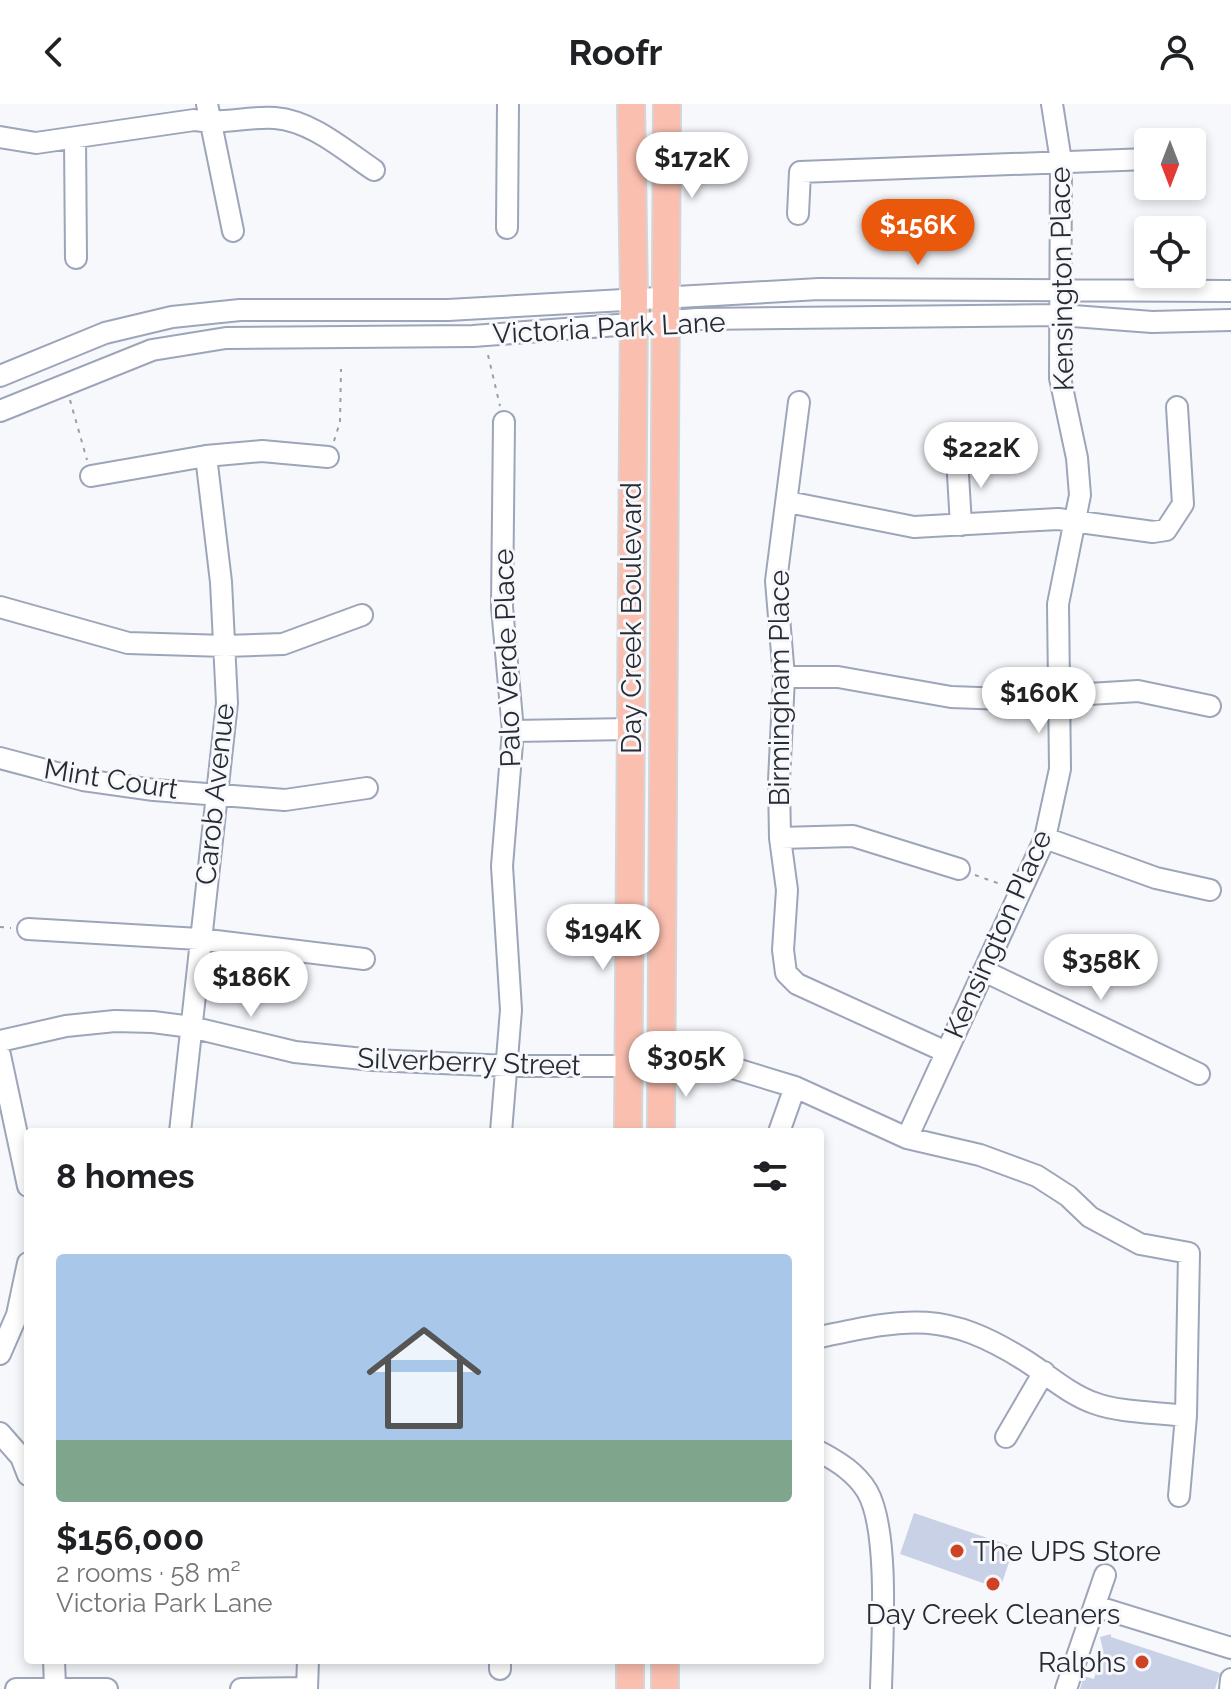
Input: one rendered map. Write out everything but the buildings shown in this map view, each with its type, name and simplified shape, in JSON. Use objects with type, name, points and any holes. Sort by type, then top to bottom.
[{"type":"main road","name":"Day Creek Boulevard","points":[[628,1128],[634,311],[631,104]]},
{"type":"main road","name":"Day Creek Boulevard","points":[[661,1128],[667,104]]},
{"type":"main road","points":[[630,1664],[630,1689]]},
{"type":"main road","points":[[665,1664],[665,1689]]},
{"type":"street","points":[[507,228],[508,104]]},
{"type":"street","name":"Kensington Place","points":[[907,1138],[944,1051],[1045,838],[1060,769],[1062,695],[1058,604],[1075,520],[1080,477],[1063,403],[1061,161],[1052,104]]},
{"type":"street","points":[[209,114],[233,231]]},
{"type":"street","points":[[0,137],[36,143],[194,120],[209,114],[276,118],[318,132],[374,170]]},
{"type":"street","points":[[75,138],[76,258]]},
{"type":"street","points":[[798,214],[800,172],[1134,159]]},
{"type":"street","name":"Victoria Park Lane","points":[[0,376],[105,333],[172,317],[240,310],[634,311],[819,289],[1231,291]]},
{"type":"street","name":"Victoria Park Lane","points":[[667,309],[1060,315],[1152,322],[1231,320]]},
{"type":"street","name":"Victoria Park Lane","points":[[0,411],[152,350],[197,341],[473,336],[634,311]]},
{"type":"street","name":"Birmingham Place","points":[[799,402],[776,581],[784,677],[780,838],[787,890],[783,950],[786,973],[797,984],[944,1051]]},
{"type":"street","points":[[788,502],[914,527],[1075,520],[1153,532],[1166,530],[1175,521],[1183,504],[1177,407]]},
{"type":"street","name":"Palo Verde Place","points":[[501,1128],[509,1066],[510,974],[502,866],[513,731],[502,607],[504,422]]},
{"type":"street","points":[[91,476],[206,456],[262,451],[328,457]]},
{"type":"street","name":"Carob Avenue","points":[[180,1128],[227,703],[225,646],[206,456]]},
{"type":"street","points":[[957,458],[961,525]]},
{"type":"street","points":[[0,607],[128,643],[225,646],[283,644],[362,615]]},
{"type":"street","points":[[784,677],[838,677],[951,697],[1138,691],[1210,706]]},
{"type":"street","points":[[513,731],[630,729]]},
{"type":"street","name":"Mint Court","points":[[0,758],[83,780],[285,800],[367,788]]},
{"type":"street","points":[[780,838],[853,836],[959,869]]},
{"type":"street","points":[[1045,838],[1156,878],[1210,890]]},
{"type":"street","points":[[28,929],[199,939],[364,959]]},
{"type":"street","points":[[984,971],[1199,1074]]},
{"type":"street","name":"Silverberry Street","points":[[0,1041],[66,1026],[115,1021],[191,1027],[295,1052],[373,1060],[509,1066],[726,1066],[795,1087],[907,1138],[980,1155],[1037,1176],[1068,1196],[1090,1217],[1140,1244],[1189,1253],[1186,1416]]},
{"type":"street","points":[[0,1055],[24,1167]]},
{"type":"street","points":[[780,1128],[795,1087]]},
{"type":"street","points":[[0,1354],[17,1315],[24,1282]]},
{"type":"street","points":[[824,1336],[893,1321],[933,1321],[965,1329],[995,1342],[1095,1404],[1186,1416],[1179,1496]]},
{"type":"street","points":[[1006,1437],[1044,1372]]},
{"type":"street","points":[[0,1433],[24,1465]]},
{"type":"street","points":[[824,1455],[858,1478],[877,1516],[881,1543],[881,1689]]},
{"type":"street","points":[[1066,1689],[1105,1575]]},
{"type":"street","points":[[1095,1606],[1231,1648]]},
{"type":"street","points":[[54,1664],[55,1687]]},
{"type":"street","points":[[241,1689],[307,1689],[308,1664]]},
{"type":"street","points":[[1230,1689],[1231,1679]]},
{"type":"street","points":[[16,1689],[107,1689]]},
{"type":"path","points":[[488,355],[504,422]]},
{"type":"path","points":[[328,457],[340,422],[341,369]]},
{"type":"path","points":[[70,399],[91,476]]},
{"type":"path","points":[[959,869],[1020,892]]},
{"type":"place","name":"The UPS Store","points":[[957,1551]]},
{"type":"place","name":"Day Creek Cleaners","points":[[993,1584]]},
{"type":"place","name":"Ralphs","points":[[1142,1662]]}]
